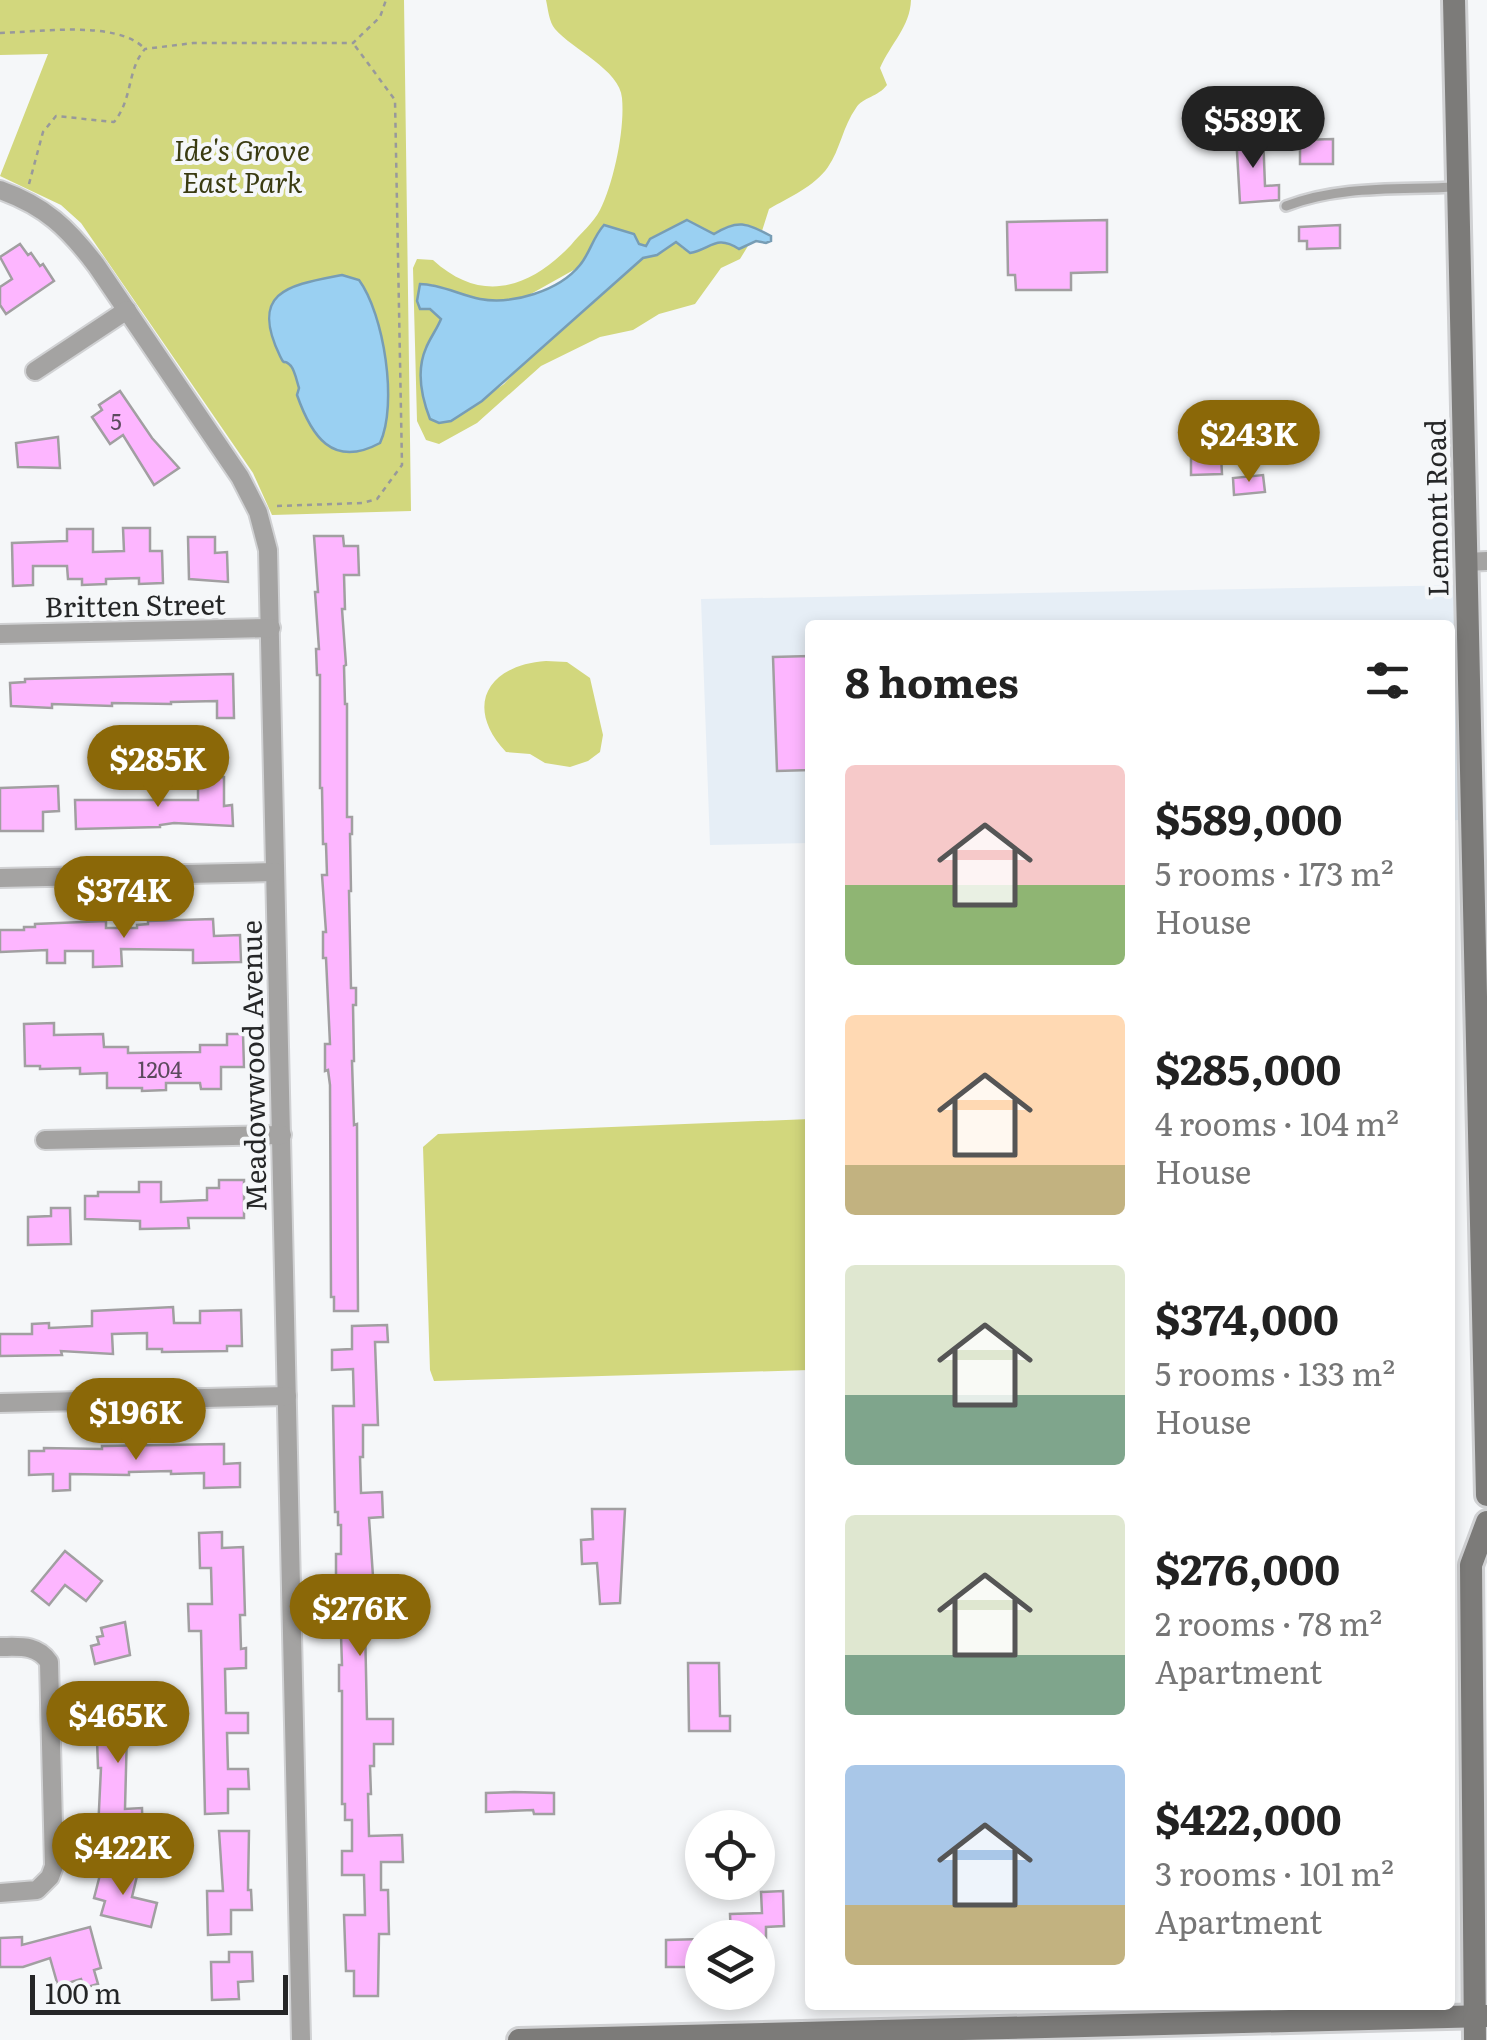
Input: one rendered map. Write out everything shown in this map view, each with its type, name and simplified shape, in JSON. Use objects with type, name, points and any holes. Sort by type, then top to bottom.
[{"type":"main road","name":"Lemont Road","points":[[1454,0],[1458,187],[1477,562],[1487,1494]]},
{"type":"main road","points":[[519,2040],[1479,2024],[1472,1565],[1487,1522]]},
{"type":"street","name":"Meadowwood Avenue","points":[[0,190],[23,199],[71,232],[240,478],[256,506],[268,550],[302,2040]]},
{"type":"street","points":[[35,371],[128,310]]},
{"type":"street","name":"Britten Street","points":[[0,634],[271,628]]},
{"type":"street","points":[[0,878],[275,872]]},
{"type":"street","points":[[45,1140],[282,1135]]},
{"type":"street","points":[[0,1403],[287,1396]]},
{"type":"street","points":[[0,1647],[31,1648],[43,1654],[50,1672],[54,1866],[43,1886],[28,1892],[0,1893]]},
{"type":"lane","points":[[1286,206],[1313,195],[1338,191],[1458,187]]},
{"type":"path","points":[[23,199],[43,132],[56,116],[114,122],[124,109],[139,56],[145,49],[193,44],[353,42],[380,18],[386,0]]},
{"type":"path","points":[[0,32],[108,32],[129,36],[145,49]]},
{"type":"path","points":[[256,506],[362,503],[377,499],[402,464],[395,100],[353,42]]},
{"type":"shaded area","points":[[1467,585],[1472,818],[1455,820],[1455,620],[805,620],[805,843],[710,845],[701,599]]},
{"type":"green space","name":"Ide's Grove East Park","points":[[0,0],[404,0],[411,511],[272,515],[253,473],[81,223],[61,205],[0,176],[48,54],[0,55]]},
{"type":"green space","points":[[546,0],[911,0],[904,27],[880,68],[887,85],[856,108],[822,174],[769,209],[762,231],[737,225],[714,234],[694,223],[658,234],[646,246],[639,245],[634,234],[604,225],[579,267],[529,295],[504,301],[481,299],[430,284],[417,301],[441,319],[425,348],[420,383],[430,419],[451,421],[504,384],[530,356],[643,258],[657,255],[676,241],[683,249],[699,251],[719,243],[739,249],[748,246],[740,259],[721,268],[695,304],[659,314],[633,330],[600,337],[541,366],[477,423],[439,444],[426,440],[417,421],[413,268],[417,259],[433,260],[451,274],[487,286],[522,281],[555,260],[591,223],[600,210],[614,170],[622,125],[619,88],[604,69],[555,29]]},
{"type":"green space","points":[[546,661],[567,662],[590,678],[603,735],[600,752],[570,767],[545,763],[530,754],[506,752],[486,719],[484,704],[497,679],[509,670]]},
{"type":"green space","points":[[805,1119],[805,1370],[434,1381],[430,1370],[423,1147],[438,1134]]},
{"type":"water","points":[[687,220],[714,234],[730,226],[748,226],[771,236],[771,241],[756,241],[739,249],[719,243],[690,253],[676,242],[657,255],[643,258],[482,401],[451,421],[439,423],[430,419],[420,375],[426,348],[441,319],[430,309],[420,309],[420,284],[480,299],[520,298],[548,289],[571,274],[604,225],[634,234],[639,244],[646,246],[650,239]]},
{"type":"water","points":[[342,275],[359,280],[368,295],[381,336],[388,383],[388,406],[380,443],[349,452],[326,444],[309,423],[297,395],[295,374],[280,356],[269,317],[280,294]]},
{"type":"building","points":[[1263,134],[1265,186],[1279,185],[1279,200],[1240,203],[1236,135]]},
{"type":"building","points":[[1333,139],[1333,164],[1300,164],[1300,140]]},
{"type":"building","points":[[1107,220],[1107,272],[1071,273],[1071,290],[1016,290],[1015,275],[1008,275],[1007,222]]},
{"type":"building","points":[[1340,225],[1340,248],[1307,249],[1307,241],[1299,241],[1299,227]]},
{"type":"building","points":[[20,244],[40,266],[43,264],[54,281],[6,314],[0,305],[0,287],[12,279],[0,257]]},
{"type":"building","points":[[120,391],[152,438],[179,468],[154,485],[123,435],[110,444],[92,417],[102,410],[99,405]]},
{"type":"building","points":[[58,437],[60,468],[18,467],[16,443]]},
{"type":"building","points":[[1221,455],[1222,474],[1191,475],[1191,456]]},
{"type":"building","points":[[1263,475],[1265,492],[1234,495],[1233,478]]},
{"type":"building","points":[[123,528],[150,528],[150,551],[162,551],[163,583],[139,584],[139,578],[106,579],[106,584],[82,585],[82,579],[68,579],[67,566],[33,566],[33,585],[13,586],[12,543],[67,541],[67,529],[93,529],[93,552],[124,551]]},
{"type":"building","points":[[314,536],[343,536],[344,546],[358,546],[359,575],[344,575],[342,609],[347,817],[352,817],[351,988],[356,988],[352,1061],[354,1125],[357,1124],[358,1311],[334,1311],[331,1297],[330,1085],[328,1070],[325,1071],[325,1044],[330,1044],[322,875],[327,875],[320,788]]},
{"type":"building","points":[[188,537],[215,537],[215,553],[227,552],[228,582],[189,579]]},
{"type":"building","points":[[805,656],[805,770],[777,771],[773,657]]},
{"type":"building","points":[[233,674],[234,718],[217,718],[217,701],[11,706],[10,683],[25,679]]},
{"type":"building","points":[[224,777],[224,806],[232,805],[233,826],[174,823],[160,827],[76,829],[75,800],[198,800],[198,778]]},
{"type":"building","points":[[58,786],[59,811],[43,812],[43,831],[0,831],[0,788]]},
{"type":"building","points":[[213,919],[214,936],[240,935],[241,962],[193,963],[193,950],[121,949],[122,966],[93,967],[93,951],[65,951],[65,963],[47,963],[47,950],[0,952],[0,930],[24,930],[35,924],[106,921],[106,928],[137,928],[148,921]]},
{"type":"building","points":[[54,1023],[54,1035],[103,1034],[104,1047],[128,1047],[128,1053],[200,1052],[200,1045],[227,1045],[227,1034],[243,1034],[244,1067],[221,1067],[221,1089],[201,1089],[200,1083],[166,1083],[166,1090],[142,1091],[107,1088],[107,1073],[80,1074],[80,1068],[25,1066],[24,1024]]},
{"type":"building","points":[[219,1180],[244,1180],[244,1218],[188,1218],[189,1228],[140,1229],[140,1221],[85,1219],[85,1196],[98,1196],[98,1192],[139,1192],[139,1182],[161,1182],[161,1202],[207,1200],[207,1188],[219,1188]]},
{"type":"building","points":[[51,1208],[70,1208],[71,1244],[28,1245],[28,1217],[51,1216]]},
{"type":"building","points":[[173,1307],[174,1323],[200,1323],[200,1311],[241,1310],[242,1346],[227,1346],[227,1351],[162,1352],[147,1349],[147,1333],[112,1334],[113,1354],[61,1351],[62,1355],[0,1356],[0,1334],[32,1334],[32,1324],[49,1323],[49,1328],[92,1326],[92,1311]]},
{"type":"building","points":[[387,1325],[388,1342],[375,1342],[378,1425],[363,1425],[360,1457],[361,1493],[382,1492],[383,1517],[369,1518],[374,1591],[367,1591],[365,1625],[367,1719],[393,1719],[393,1744],[374,1744],[368,1794],[369,1836],[402,1835],[403,1862],[381,1862],[381,1890],[388,1890],[389,1934],[379,1934],[378,1996],[354,1996],[354,1971],[346,1971],[344,1915],[365,1915],[364,1875],[342,1875],[342,1851],[352,1851],[352,1820],[345,1820],[342,1804],[338,1609],[344,1609],[343,1579],[336,1579],[341,1525],[335,1512],[333,1406],[354,1406],[353,1369],[332,1370],[332,1350],[352,1349],[352,1326]]},
{"type":"building","points":[[224,1444],[224,1464],[240,1463],[240,1487],[204,1488],[204,1473],[171,1471],[70,1474],[70,1490],[53,1491],[53,1474],[29,1475],[29,1451],[44,1448]]},
{"type":"building","points":[[592,1509],[625,1509],[620,1603],[600,1604],[597,1563],[582,1564],[581,1540],[593,1539]]},
{"type":"building","points":[[222,1532],[222,1548],[243,1547],[245,1615],[240,1615],[246,1668],[225,1669],[226,1713],[248,1713],[248,1733],[227,1733],[228,1769],[248,1769],[249,1789],[228,1789],[228,1813],[205,1814],[201,1631],[189,1631],[188,1604],[212,1604],[211,1568],[200,1568],[199,1533]]},
{"type":"building","points":[[65,1551],[102,1581],[86,1601],[65,1585],[49,1605],[32,1591]]},
{"type":"building","points":[[125,1622],[130,1655],[95,1664],[91,1646],[99,1644],[101,1628]]},
{"type":"building","points":[[688,1663],[719,1663],[720,1716],[730,1716],[730,1731],[689,1731]]},
{"type":"building","points":[[140,1686],[141,1729],[127,1730],[125,1809],[142,1808],[143,1844],[119,1845],[118,1830],[98,1830],[101,1768],[96,1711],[117,1710],[117,1687]]},
{"type":"building","points":[[486,1793],[554,1793],[554,1814],[534,1814],[533,1810],[486,1812]]},
{"type":"building","points":[[219,1831],[249,1831],[248,1890],[252,1910],[231,1910],[231,1934],[208,1935],[207,1891],[223,1891]]},
{"type":"building","points":[[102,1867],[137,1876],[132,1897],[157,1903],[151,1927],[101,1915],[105,1901],[94,1898]]},
{"type":"building","points":[[775,1891],[783,1891],[784,1926],[775,1926],[775,1920],[730,1920],[730,1914],[762,1913],[761,1900],[775,1900]]},
{"type":"building","points":[[90,1927],[101,1968],[94,1970],[98,1984],[84,1988],[81,1979],[58,1986],[50,1958],[23,1967],[0,1967],[0,1938],[22,1937],[22,1945]]},
{"type":"building","points":[[685,1939],[685,1967],[666,1967],[666,1940]]},
{"type":"building","points":[[229,1952],[252,1952],[253,1981],[238,1982],[239,1999],[212,2000],[211,1962],[229,1962]]}]
